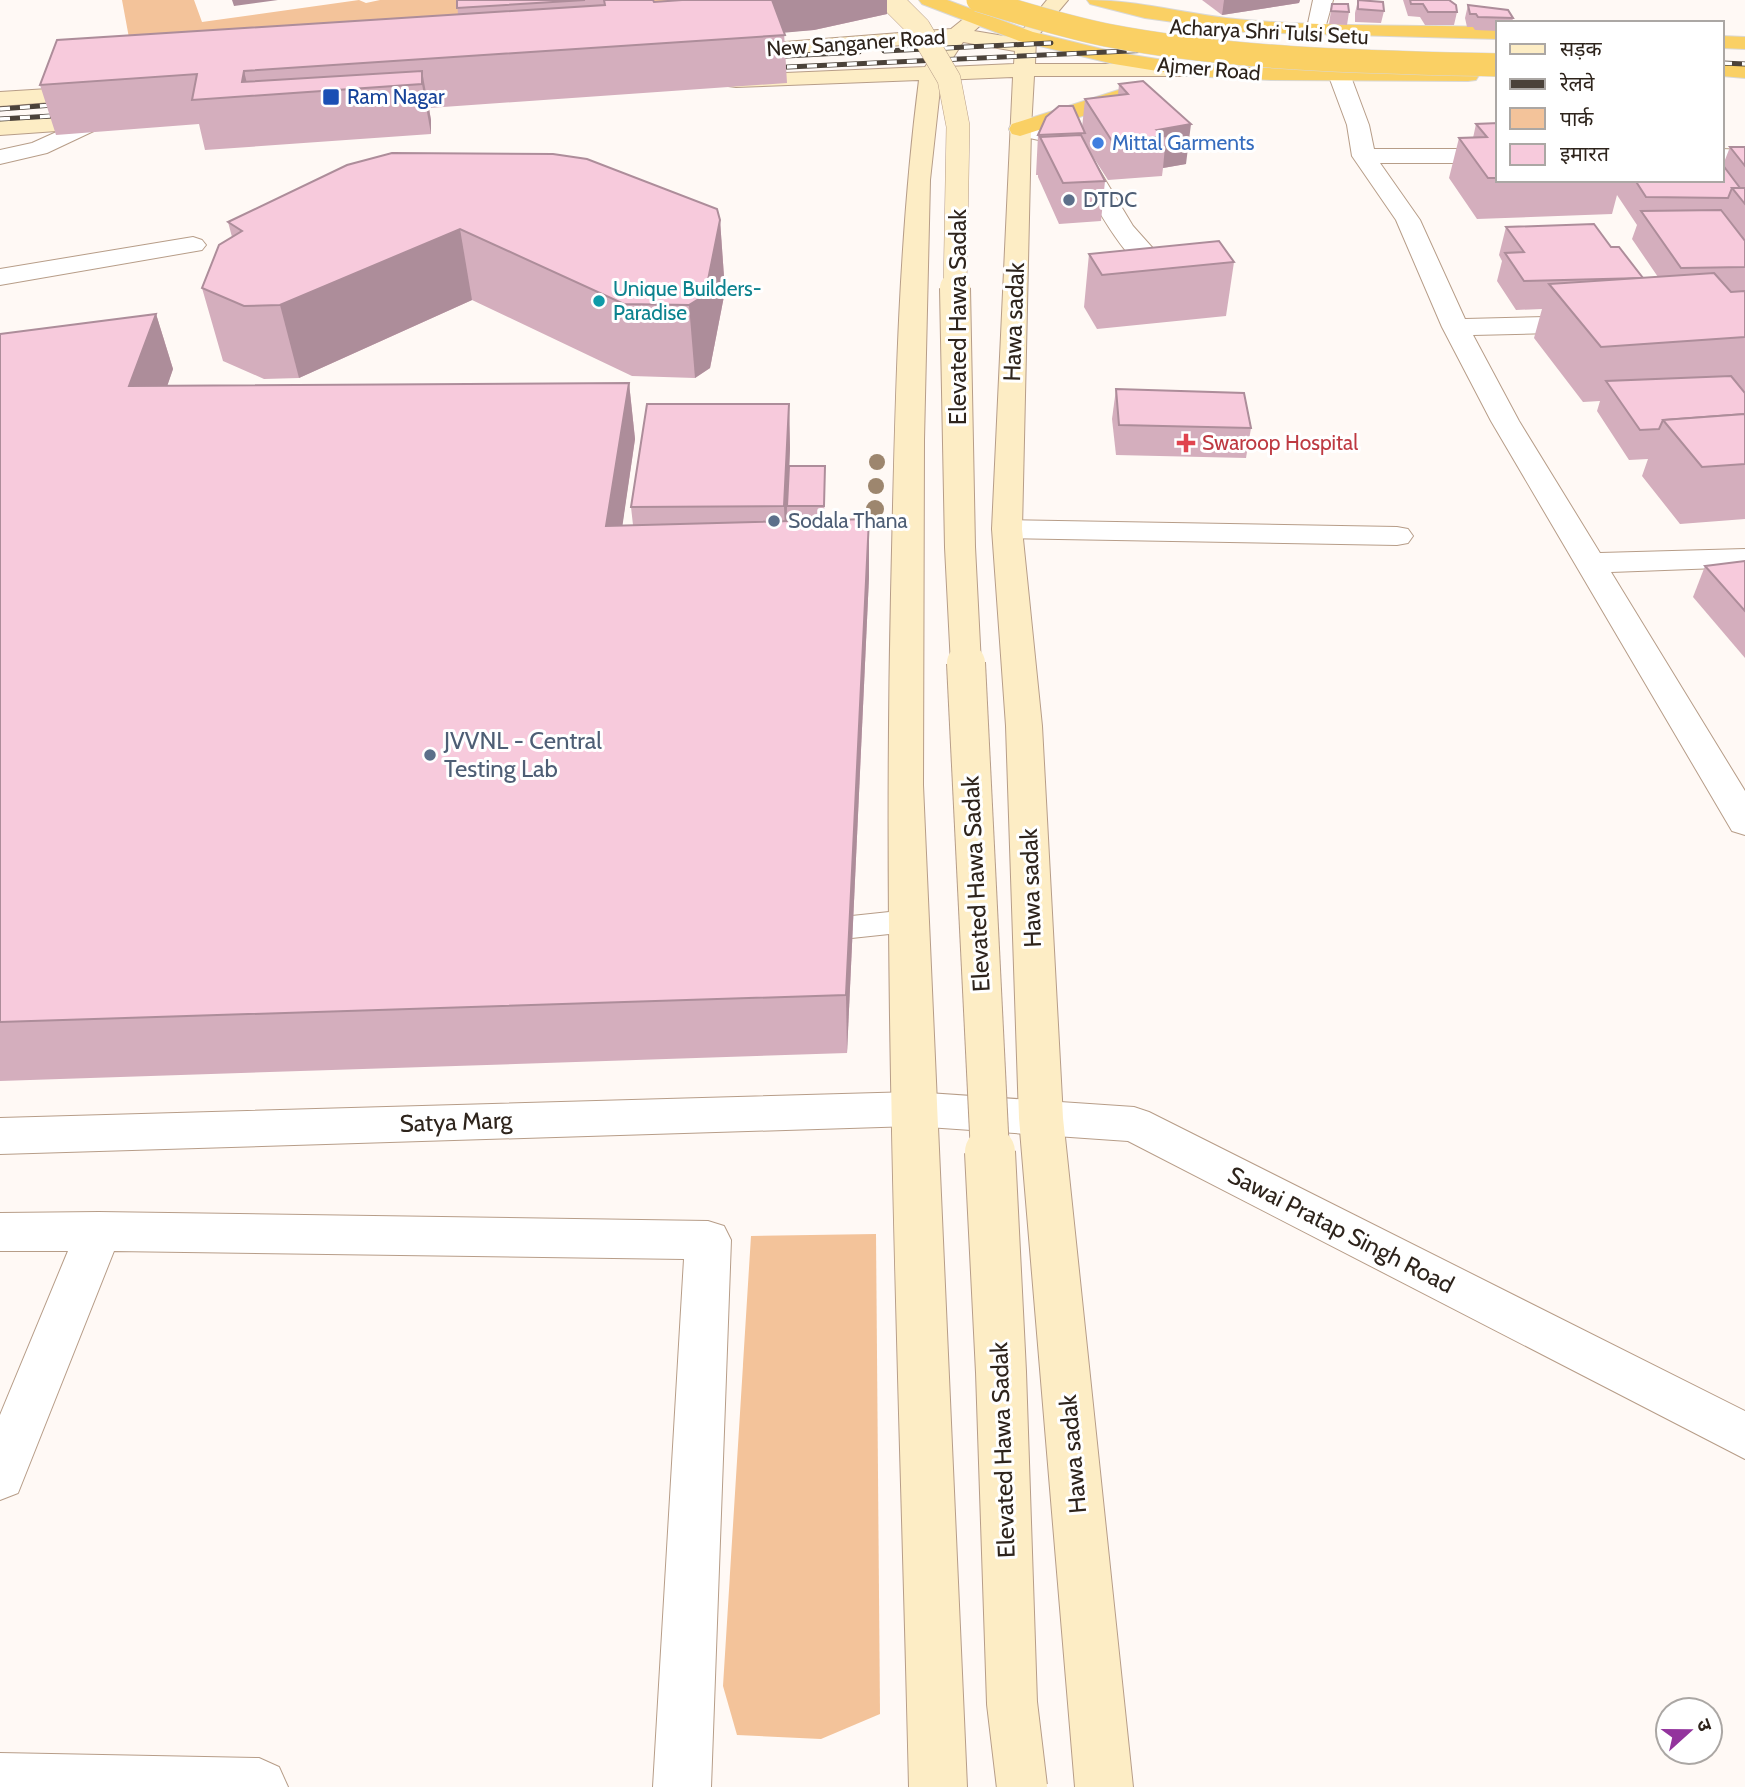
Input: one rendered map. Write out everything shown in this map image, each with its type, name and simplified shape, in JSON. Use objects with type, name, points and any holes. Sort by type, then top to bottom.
[{"type":"highway","name":"Ajmer Road","points":[[929,0],[978,9],[1025,51],[1114,58],[1188,70],[1271,74],[1496,75]]},
{"type":"highway","name":"Acharya Shri Tulsi Setu","points":[[1043,0],[1075,11],[1228,34],[1496,43]]},
{"type":"highway","name":"Ajmer Road","points":[[1097,0],[1159,16],[1233,27],[1496,33]]},
{"type":"highway","name":"Acharya Shri Tulsi Setu","points":[[978,9],[1213,53],[1496,65]]},
{"type":"highway","points":[[1724,42],[1745,43]]},
{"type":"highway","points":[[1724,50],[1745,51]]},
{"type":"highway","points":[[1724,70],[1745,72]]},
{"type":"highway","points":[[1020,129],[1134,92],[1179,82],[1271,74]]},
{"type":"highway","points":[[1724,82],[1745,83]]},
{"type":"main road","name":"Elevated Hawa Sadak","points":[[891,0],[919,28],[949,79],[958,127],[959,165],[954,246],[960,547],[1001,1371],[1012,1703],[1022,1787]]},
{"type":"main road","points":[[957,35],[978,9],[999,0]]},
{"type":"main road","points":[[1058,0],[1025,51],[1188,70]]},
{"type":"main road","name":"New Sanganer Road","points":[[931,74],[957,35]]},
{"type":"main road","name":"New Sanganer Road","points":[[711,54],[957,35],[1025,51]]},
{"type":"main road","name":"New Sanganer Road","points":[[716,82],[931,74],[1025,51]]},
{"type":"main road","name":"Hawa sadak","points":[[1025,51],[1007,529],[1024,726],[1041,1118],[1104,1787]]},
{"type":"main road","points":[[931,74],[918,180],[911,347],[905,785],[913,1108],[937,1787]]},
{"type":"main road","points":[[0,99],[112,92]]},
{"type":"main road","points":[[0,128],[133,120]]},
{"type":"street","points":[[1317,28],[1323,0]]},
{"type":"street","points":[[1339,74],[1358,125],[1364,156],[1408,220],[1455,327],[1505,421],[1745,822]]},
{"type":"street","points":[[0,157],[27,153],[92,123]]},
{"type":"street","points":[[1020,129],[1070,140],[1123,230],[1154,264]]},
{"type":"street","points":[[1364,156],[1496,156]]},
{"type":"street","points":[[1724,156],[1745,156]]},
{"type":"street","points":[[0,277],[193,245]]},
{"type":"street","points":[[1455,327],[1621,323]]},
{"type":"street","points":[[1007,529],[1397,536]]},
{"type":"street","points":[[1589,563],[1745,558]]},
{"type":"street","name":"Sawai Pratap Singh Road","points":[[913,1108],[1134,1124],[1745,1436]]},
{"type":"street","name":"Satya Marg","points":[[0,1136],[913,1108]]},
{"type":"street","points":[[0,1232],[99,1231],[708,1240],[682,1787]]},
{"type":"street","points":[[0,1476],[99,1231]]},
{"type":"street","points":[[0,1781],[259,1787]]},
{"type":"lane","points":[[789,934],[908,921]]},
{"type":"green space","points":[[122,0],[194,0],[202,22],[359,0],[366,3],[380,0],[678,0],[702,17],[132,54]]},
{"type":"green space","points":[[876,1234],[880,1714],[821,1739],[737,1735],[723,1686],[751,1236]]},
{"type":"building","points":[[457,0],[585,0],[457,8]]},
{"type":"building","points":[[604,0],[772,0],[785,35],[244,71],[242,82],[422,71],[422,84],[192,100],[197,74],[40,85],[57,40],[605,5]]},
{"type":"building","points":[[1358,0],[1383,2],[1384,11],[1358,9]]},
{"type":"building","points":[[1410,0],[1449,0],[1456,5],[1457,12],[1428,12],[1423,4],[1411,4]]},
{"type":"building","points":[[1332,4],[1348,4],[1349,12],[1331,11]]},
{"type":"building","points":[[1468,5],[1508,10],[1513,18],[1478,17],[1476,14],[1470,14]]},
{"type":"building","points":[[1143,81],[1191,124],[1157,130],[1166,136],[1112,141],[1085,99],[1128,94],[1119,84]]},
{"type":"building","points":[[1059,106],[1073,106],[1085,133],[1038,135],[1046,117]]},
{"type":"building","points":[[1496,123],[1496,178],[1488,178],[1459,138],[1487,137],[1476,124]]},
{"type":"building","points":[[1081,135],[1105,181],[1063,183],[1040,137]]},
{"type":"building","points":[[1730,147],[1745,147],[1745,166]]},
{"type":"building","points":[[392,153],[553,154],[587,159],[717,209],[720,220],[705,295],[689,305],[624,304],[460,229],[280,305],[244,306],[202,288],[219,245],[242,231],[228,222],[347,165]]},
{"type":"building","points":[[1724,167],[1740,188],[1732,188],[1728,198],[1646,197],[1636,182],[1724,182]]},
{"type":"building","points":[[1732,188],[1745,188],[1745,204]]},
{"type":"building","points":[[1721,210],[1745,241],[1745,267],[1681,268],[1641,211]]},
{"type":"building","points":[[1594,224],[1611,247],[1619,247],[1643,278],[1524,281],[1505,253],[1524,252],[1506,227]]},
{"type":"building","points":[[1219,241],[1234,262],[1102,275],[1089,254]]},
{"type":"building","points":[[1714,273],[1731,292],[1745,291],[1745,337],[1601,347],[1549,284]]},
{"type":"building","name":"JVVNL - Central Testing Lab","points":[[156,314],[129,386],[629,383],[606,526],[869,519],[846,995],[0,1022],[0,334]]},
{"type":"building","points":[[1731,376],[1745,393],[1745,414],[1663,420],[1659,429],[1640,430],[1606,381]]},
{"type":"building","points":[[1116,389],[1244,393],[1251,428],[1119,425]]},
{"type":"building","points":[[647,404],[789,404],[784,506],[631,507]]},
{"type":"building","points":[[1745,414],[1745,464],[1702,467],[1663,420]]},
{"type":"building","points":[[789,466],[825,466],[824,506],[787,506]]},
{"type":"building","points":[[1745,561],[1745,611],[1705,566]]},
{"type":"railway","points":[[884,51],[1051,43]]},
{"type":"railway","points":[[767,68],[1193,48],[1496,57]]},
{"type":"railway","points":[[768,57],[859,52]]},
{"type":"railway","points":[[1724,63],[1745,64]]},
{"type":"railway","points":[[0,109],[66,104]]},
{"type":"railway","points":[[0,119],[69,115]]},
{"type":"place","name":"Ram Nagar","points":[[331,97]]},
{"type":"place","name":"Mittal Garments","points":[[1098,143]]},
{"type":"place","name":"DTDC","points":[[1069,200]]},
{"type":"place","name":"Unique Builders- Paradise","points":[[599,301]]},
{"type":"place","name":"Swaroop Hospital","points":[[1186,443]]},
{"type":"place","name":"Sodala Thana","points":[[774,521]]},
{"type":"place","name":"JVVNL - Central Testing Lab","points":[[430,755]]}]
